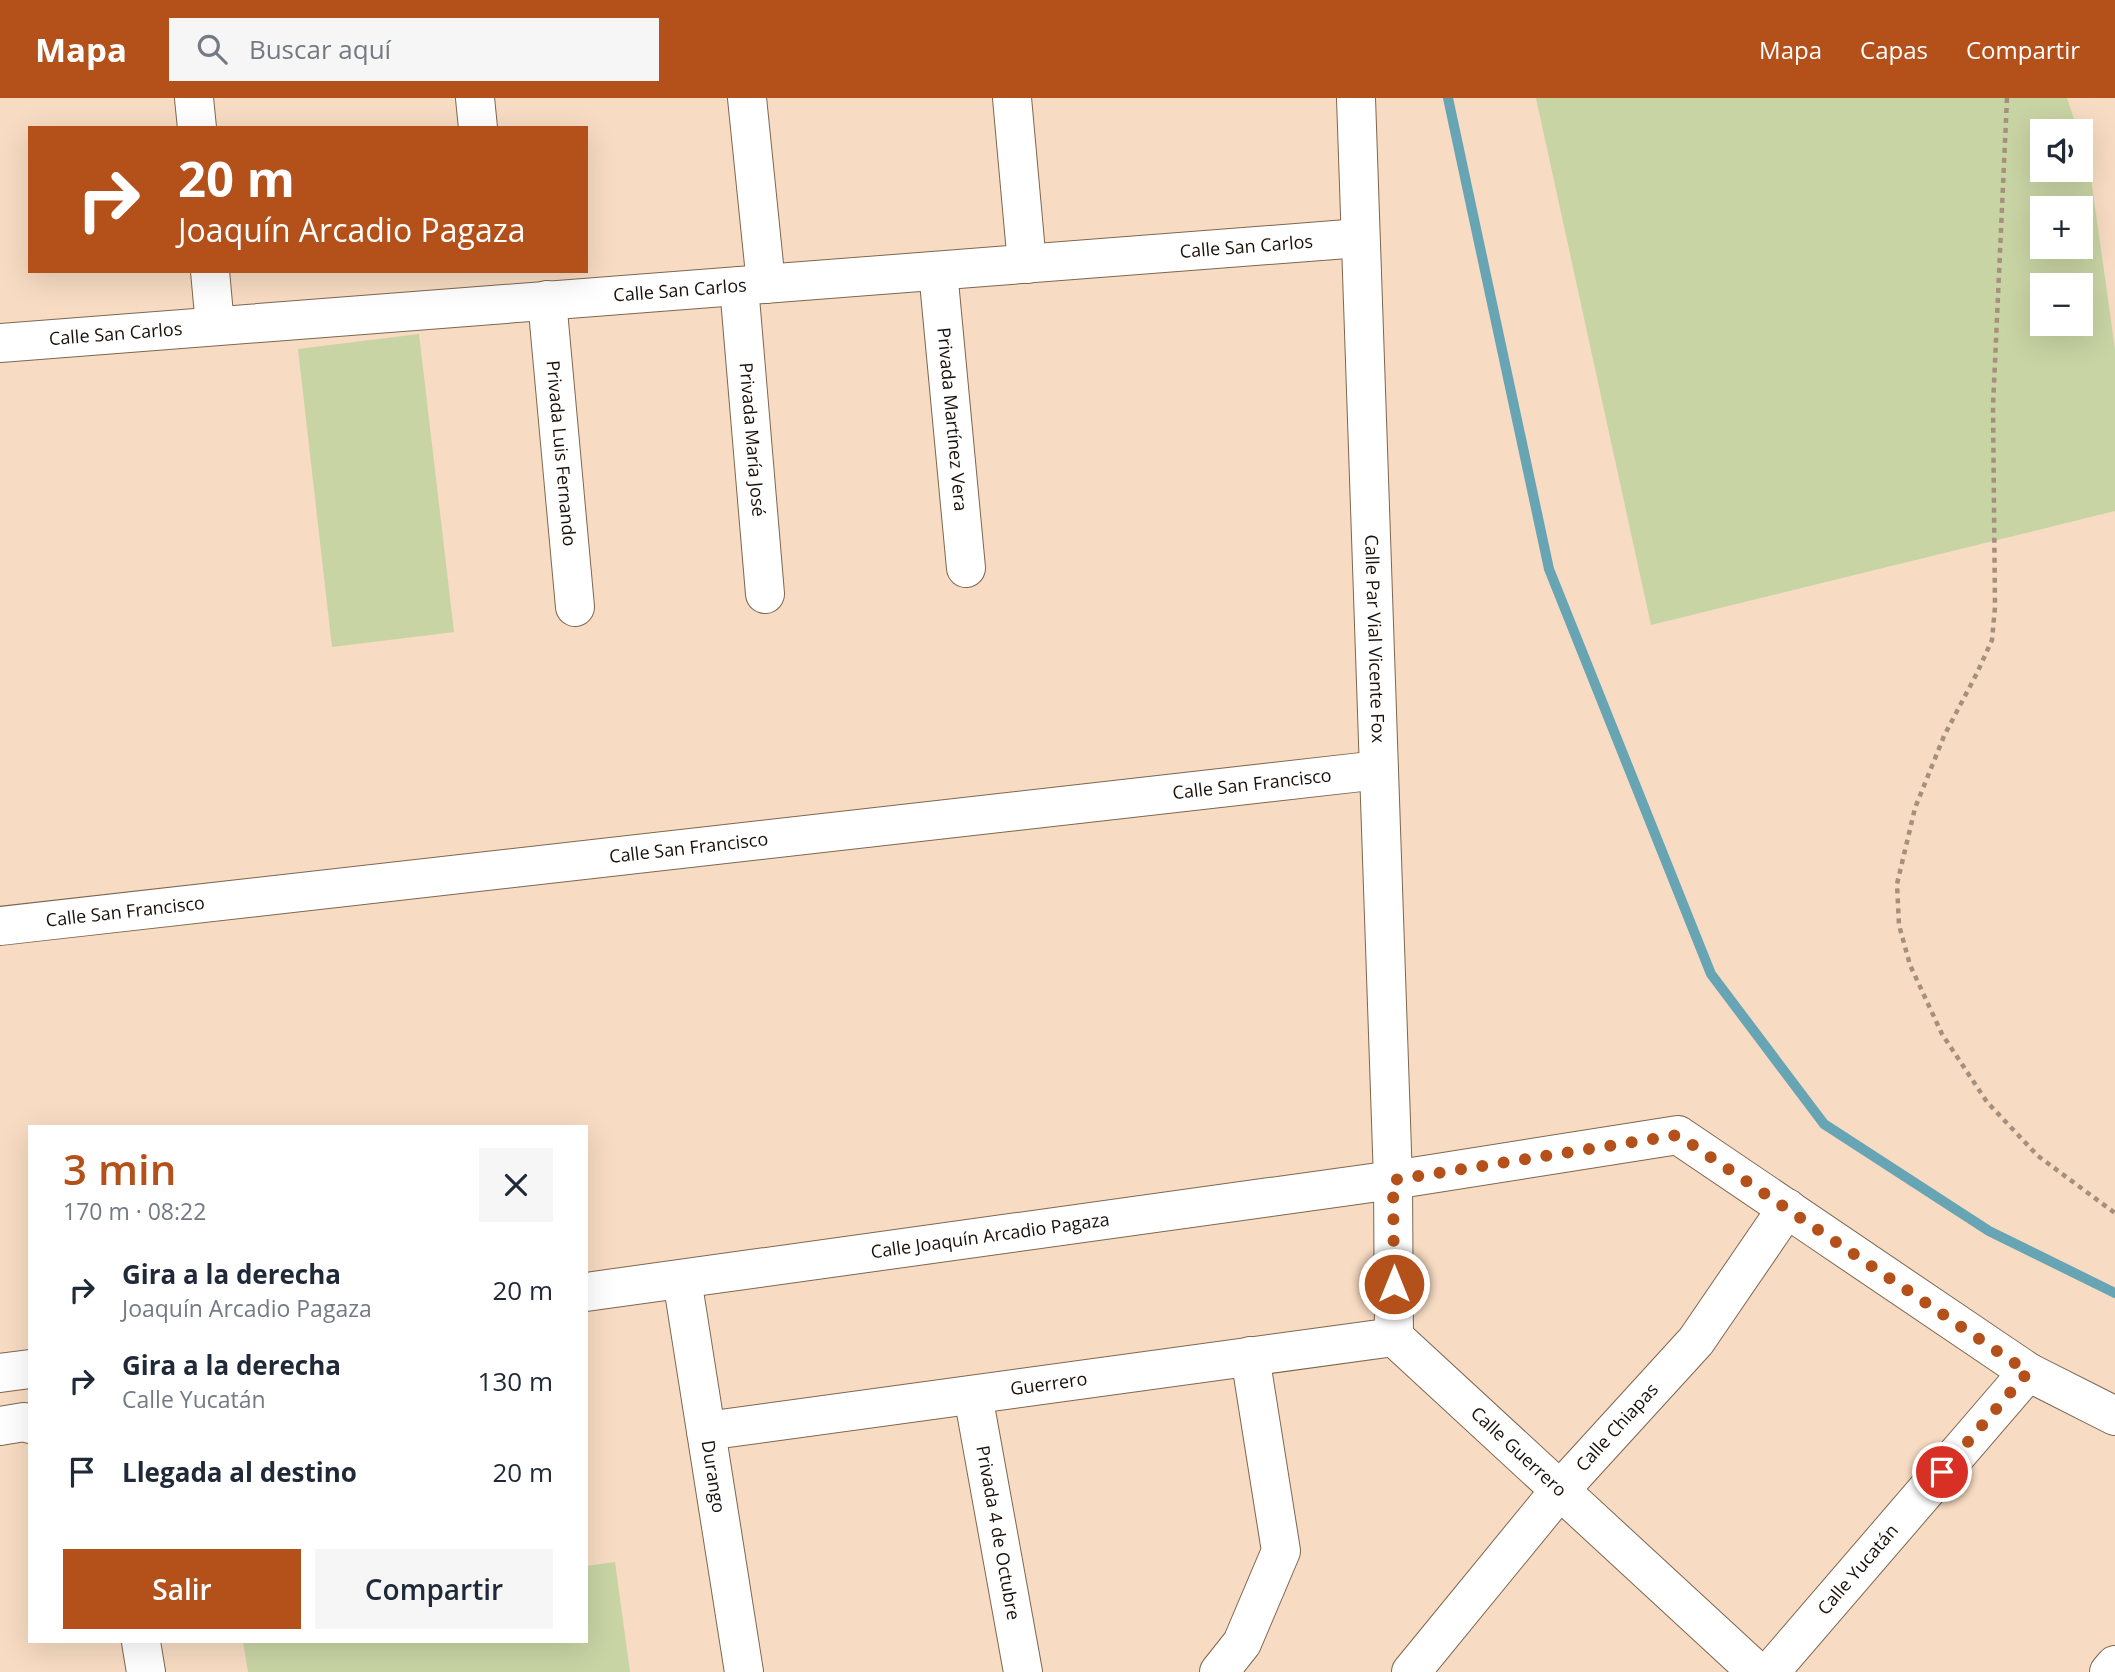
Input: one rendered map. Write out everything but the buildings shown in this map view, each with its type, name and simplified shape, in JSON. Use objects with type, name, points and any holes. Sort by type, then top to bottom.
[{"type":"street","points":[[194,98],[197,126]]},
{"type":"street","points":[[475,98],[478,126]]},
{"type":"street","name":"Privada María José","points":[[747,98],[765,594]]},
{"type":"street","points":[[1012,98],[1027,264]]},
{"type":"street","name":"Calle Par Vial Vicente Fox","points":[[1356,98],[1393,1180]]},
{"type":"street","name":"Calle San Carlos","points":[[0,343],[215,326],[496,288],[547,300],[1360,238]]},
{"type":"street","name":"Privada Martínez Vera","points":[[938,271],[966,568]]},
{"type":"street","points":[[210,273],[215,326]]},
{"type":"street","name":"Privada Luis Fernando","points":[[547,300],[575,607]]},
{"type":"street","name":"Calle San Francisco","points":[[0,926],[1379,770]]},
{"type":"street","name":"Calle Joaquín Arcadio Pagaza","points":[[588,1292],[1393,1180],[1678,1135],[2028,1372],[2115,1416]]},
{"type":"street","points":[[1393,1180],[1394,1337]]},
{"type":"street","name":"Calle Chiapas","points":[[1410,1672],[1560,1490],[1696,1341],[1787,1208]]},
{"type":"street","name":"Durango","points":[[682,1279],[744,1672]]},
{"type":"street","name":"Guerrero","points":[[706,1431],[1394,1337]]},
{"type":"street","name":"Calle Guerrero","points":[[1394,1337],[1757,1672]]},
{"type":"street","points":[[1219,1672],[1242,1643],[1281,1551],[1250,1356]]},
{"type":"street","points":[[0,1373],[28,1368]]},
{"type":"street","name":"Calle Yucatán","points":[[1770,1672],[2028,1372]]},
{"type":"street","name":"Privada 4 de Octubre","points":[[973,1395],[1023,1672]]},
{"type":"street","points":[[0,1426],[28,1423]]},
{"type":"street","points":[[141,1643],[146,1672]]},
{"type":"street","points":[[2109,1672],[2115,1665]]},
{"type":"path","points":[[2007,98],[1993,406],[1995,607],[1992,640],[1944,736],[1915,808],[1898,884],[1899,925],[1910,965],[1942,1034],[1987,1102],[2038,1156],[2115,1213]]},
{"type":"green space","points":[[1536,98],[2067,98],[2074,119],[2030,119],[2030,182],[2092,182],[2115,349],[2115,511],[1651,625]]},
{"type":"green space","points":[[419,334],[454,632],[332,647],[298,349]]},
{"type":"green space","points":[[615,1562],[630,1672],[248,1672],[243,1643],[588,1643],[588,1566]]},
{"type":"waterway","points":[[1448,98],[1549,569],[1711,974],[1824,1124],[1989,1231],[2115,1293]]},
{"type":"route","points":[[1394,1284],[1393,1180],[1678,1135],[2028,1372],[1942,1472]]}]
